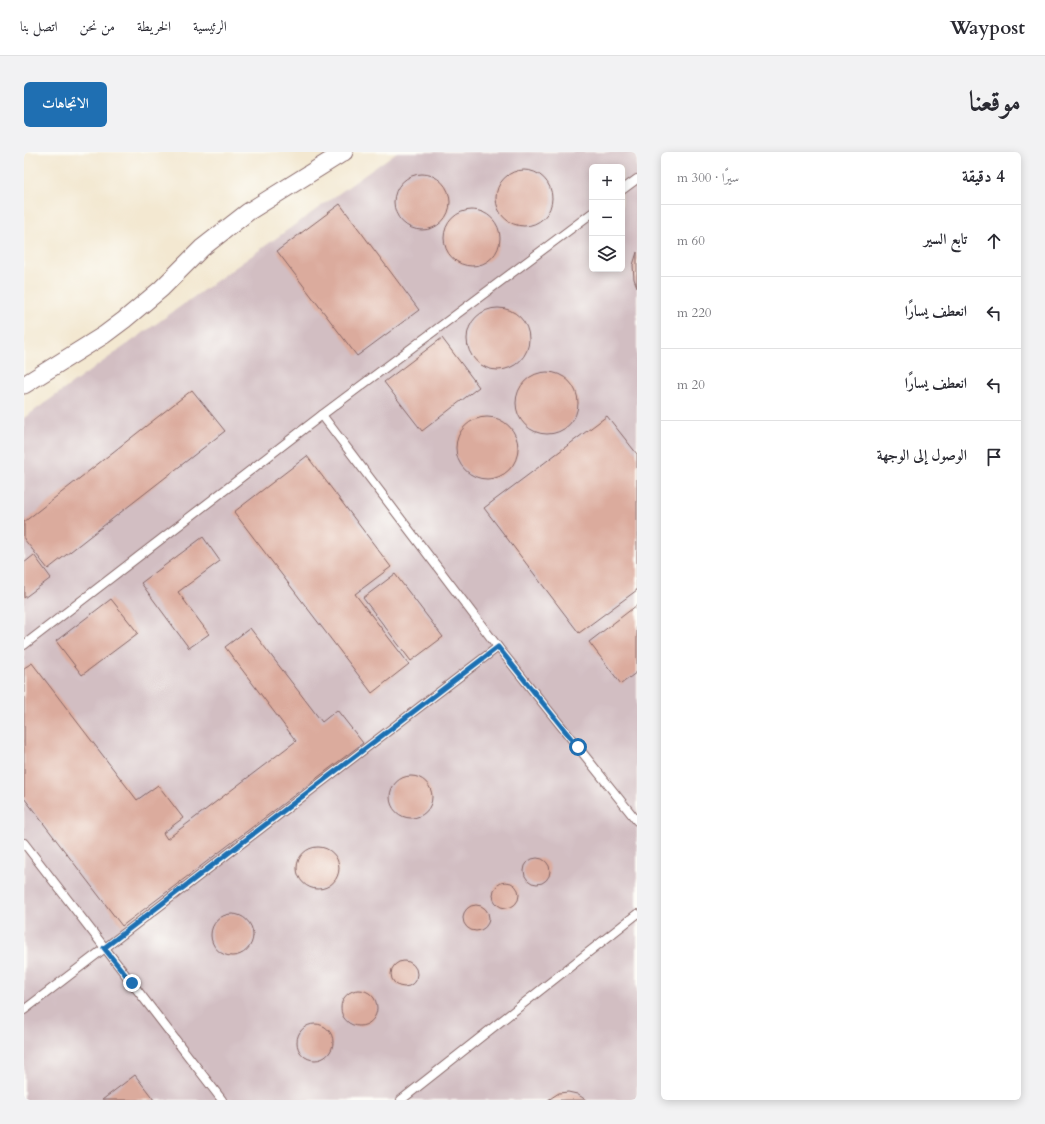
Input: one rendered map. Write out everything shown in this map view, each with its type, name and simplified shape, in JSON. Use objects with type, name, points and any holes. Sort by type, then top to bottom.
[{"type":"street","points":[[24,385],[104,335],[124,320],[161,289],[202,248],[248,212],[344,152]]},
{"type":"lane","points":[[625,188],[637,179]]},
{"type":"lane","points":[[24,645],[322,415],[589,215]]},
{"type":"lane","points":[[322,415],[498,647],[637,822]]},
{"type":"lane","points":[[24,1010],[498,647]]},
{"type":"lane","points":[[24,843],[222,1100]]},
{"type":"lane","points":[[401,1100],[637,914]]},
{"type":"shaded area","points":[[397,152],[637,152],[637,1100],[24,1100],[24,418]]},
{"type":"building","points":[[518,170],[530,170],[540,174],[548,182],[552,192],[552,204],[548,214],[540,222],[530,226],[518,226],[508,222],[500,214],[496,204],[496,192],[500,182],[508,174]]},
{"type":"building","points":[[416,174],[428,174],[438,178],[446,186],[450,196],[450,208],[446,218],[438,226],[428,230],[416,230],[406,226],[398,218],[394,208],[394,196],[398,186],[406,178]]},
{"type":"building","points":[[340,204],[419,310],[357,356],[277,251]]},
{"type":"building","points":[[466,210],[478,210],[488,214],[496,222],[500,232],[500,244],[496,254],[488,262],[478,266],[466,266],[456,262],[448,254],[444,244],[444,232],[448,222],[456,214]]},
{"type":"building","points":[[637,252],[637,287],[634,279],[633,265]]},
{"type":"building","points":[[492,308],[504,308],[520,317],[527,327],[529,339],[527,351],[520,361],[504,370],[492,370],[481,365],[472,356],[467,345],[467,333],[472,322],[481,313]]},
{"type":"building","points":[[442,338],[479,387],[422,431],[384,382]]},
{"type":"building","points":[[541,372],[553,372],[569,381],[576,391],[578,403],[576,415],[569,425],[553,434],[541,434],[530,429],[521,420],[516,409],[516,397],[521,386],[530,377]]},
{"type":"building","points":[[192,390],[225,431],[48,569],[24,539],[24,522]]},
{"type":"building","points":[[607,416],[637,454],[637,590],[579,633],[484,508]]},
{"type":"building","points":[[481,417],[493,417],[509,426],[516,436],[518,448],[516,460],[509,470],[493,479],[481,479],[470,474],[461,465],[456,454],[456,442],[461,431],[470,422]]},
{"type":"building","points":[[307,456],[391,567],[355,594],[409,664],[372,693],[234,512]]},
{"type":"building","points":[[203,537],[220,561],[178,592],[209,634],[189,648],[141,583]]},
{"type":"building","points":[[34,555],[51,578],[24,598],[24,563]]},
{"type":"building","points":[[395,574],[443,637],[411,661],[363,598]]},
{"type":"building","points":[[111,599],[138,633],[82,675],[56,641]]},
{"type":"building","points":[[637,605],[637,672],[621,684],[589,642]]},
{"type":"building","points":[[250,628],[322,722],[337,710],[363,743],[122,926],[24,798],[24,668],[32,663],[137,800],[158,785],[183,818],[163,833],[167,839],[296,741],[225,647]]},
{"type":"building","points":[[411,776],[426,782],[432,797],[426,812],[411,818],[396,812],[390,797],[396,782]]},
{"type":"building","points":[[318,847],[333,853],[339,868],[333,883],[318,889],[303,883],[297,868],[303,853]]},
{"type":"building","points":[[537,858],[546,862],[550,871],[546,880],[537,884],[528,880],[524,871],[528,862]]},
{"type":"building","points":[[506,882],[515,886],[519,895],[515,904],[506,908],[497,904],[493,895],[497,886]]},
{"type":"building","points":[[476,905],[485,909],[489,918],[485,927],[476,931],[467,927],[463,918],[467,909]]},
{"type":"building","points":[[232,914],[247,920],[253,935],[247,950],[232,956],[217,950],[211,935],[217,920]]},
{"type":"building","points":[[404,961],[413,965],[417,974],[413,983],[404,987],[395,983],[391,974],[395,965]]},
{"type":"building","points":[[359,990],[372,995],[377,1008],[372,1021],[359,1026],[346,1021],[341,1008],[346,995]]},
{"type":"building","points":[[315,1024],[328,1029],[333,1042],[328,1055],[315,1060],[302,1055],[297,1042],[302,1029]]},
{"type":"building","points":[[135,1075],[154,1100],[102,1100]]},
{"type":"building","points":[[568,1092],[577,1094],[586,1100],[548,1100],[559,1093]]},
{"type":"route","points":[[132,983],[104,948],[498,647],[578,747]]}]
